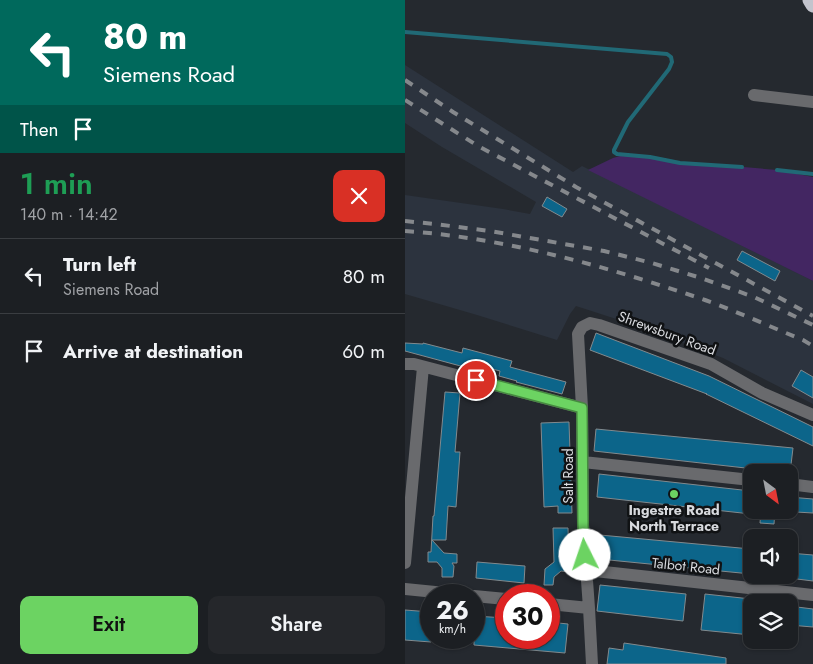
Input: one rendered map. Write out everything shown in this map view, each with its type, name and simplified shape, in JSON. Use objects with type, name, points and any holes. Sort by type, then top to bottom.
[{"type":"highway","points":[[810,0],[813,5]]},
{"type":"street","points":[[753,96],[813,102]]},
{"type":"street","name":"Shrewsbury Road","points":[[582,408],[578,334],[582,326],[599,324],[711,364],[762,393],[813,415]]},
{"type":"street","points":[[405,364],[414,364],[582,408]]},
{"type":"street","points":[[405,563],[423,367]]},
{"type":"street","name":"Salt Road","points":[[582,408],[583,525],[592,664]]},
{"type":"street","points":[[583,462],[743,479]]},
{"type":"street","points":[[798,485],[813,487]]},
{"type":"street","name":"Talbot Road","points":[[586,570],[813,595]]},
{"type":"street","points":[[405,589],[420,590]]},
{"type":"street","points":[[560,605],[589,608]]},
{"type":"shaded area","points":[[405,65],[573,172],[582,166],[813,281],[813,404],[723,358],[641,327],[576,306],[557,340],[405,294],[405,195],[530,214],[536,202],[405,123]]},
{"type":"shaded area","points":[[627,154],[680,163],[777,170],[813,177],[813,281],[588,170],[613,158]]},
{"type":"building","points":[[547,197],[567,209],[562,217],[542,206]]},
{"type":"building","points":[[742,251],[780,271],[775,281],[737,260]]},
{"type":"building","points":[[596,333],[709,376],[813,427],[813,446],[707,394],[590,350]]},
{"type":"building","points":[[405,343],[423,343],[462,353],[463,348],[512,361],[510,367],[566,382],[562,394],[499,376],[500,371],[470,363],[468,368],[405,351]]},
{"type":"building","points":[[801,370],[813,377],[813,398],[792,386]]},
{"type":"building","points":[[445,392],[460,393],[455,452],[460,452],[456,507],[448,506],[446,540],[432,540],[444,553],[457,554],[457,563],[452,563],[454,566],[453,577],[442,577],[442,568],[437,562],[428,562],[428,552],[431,552],[433,516]]},
{"type":"building","points":[[569,422],[572,513],[558,513],[558,506],[544,507],[541,423]]},
{"type":"building","points":[[596,429],[793,448],[791,464],[743,464],[743,468],[594,451]]},
{"type":"building","name":"Ingestre Road North Terrace","points":[[599,474],[743,490],[743,513],[597,497]]},
{"type":"building","points":[[798,498],[813,499],[813,513],[798,512]]},
{"type":"building","points":[[760,519],[774,519],[774,524],[760,523]]},
{"type":"building","points":[[553,528],[568,528],[569,572],[561,571],[554,577],[553,584],[544,584],[545,569],[554,562]]},
{"type":"building","points":[[600,535],[743,548],[743,573],[599,559]]},
{"type":"building","points":[[798,554],[813,555],[813,581],[798,579]]},
{"type":"building","points":[[477,562],[525,566],[524,583],[476,578]]},
{"type":"building","points":[[600,585],[686,594],[683,621],[597,611]]},
{"type":"building","points":[[705,594],[743,598],[743,634],[701,630]]},
{"type":"building","points":[[798,607],[813,609],[813,627],[798,626]]},
{"type":"building","points":[[405,610],[420,611],[420,641],[405,640]]},
{"type":"building","points":[[485,617],[495,617],[495,647],[485,646]]},
{"type":"building","points":[[560,623],[568,624],[565,653],[520,649],[560,649]]},
{"type":"building","points":[[624,643],[726,658],[726,664],[607,664],[609,648],[623,650]]},
{"type":"waterway","points":[[405,32],[667,54],[671,57],[672,62],[669,69],[628,122],[614,152],[680,163],[742,167]]},
{"type":"waterway","points":[[777,170],[813,174]]},
{"type":"railway","points":[[405,80],[453,112],[576,187],[813,316]]},
{"type":"railway","points":[[405,100],[478,146],[709,268]]},
{"type":"railway","points":[[405,221],[490,231],[604,251],[652,263],[754,297],[813,325]]},
{"type":"railway","points":[[405,231],[481,240],[519,247],[632,276],[705,300],[803,340],[813,346]]},
{"type":"place","name":"Ingestre Road North Terrace","points":[[674,494]]},
{"type":"route","points":[[476,380],[582,408],[585,555]]}]
